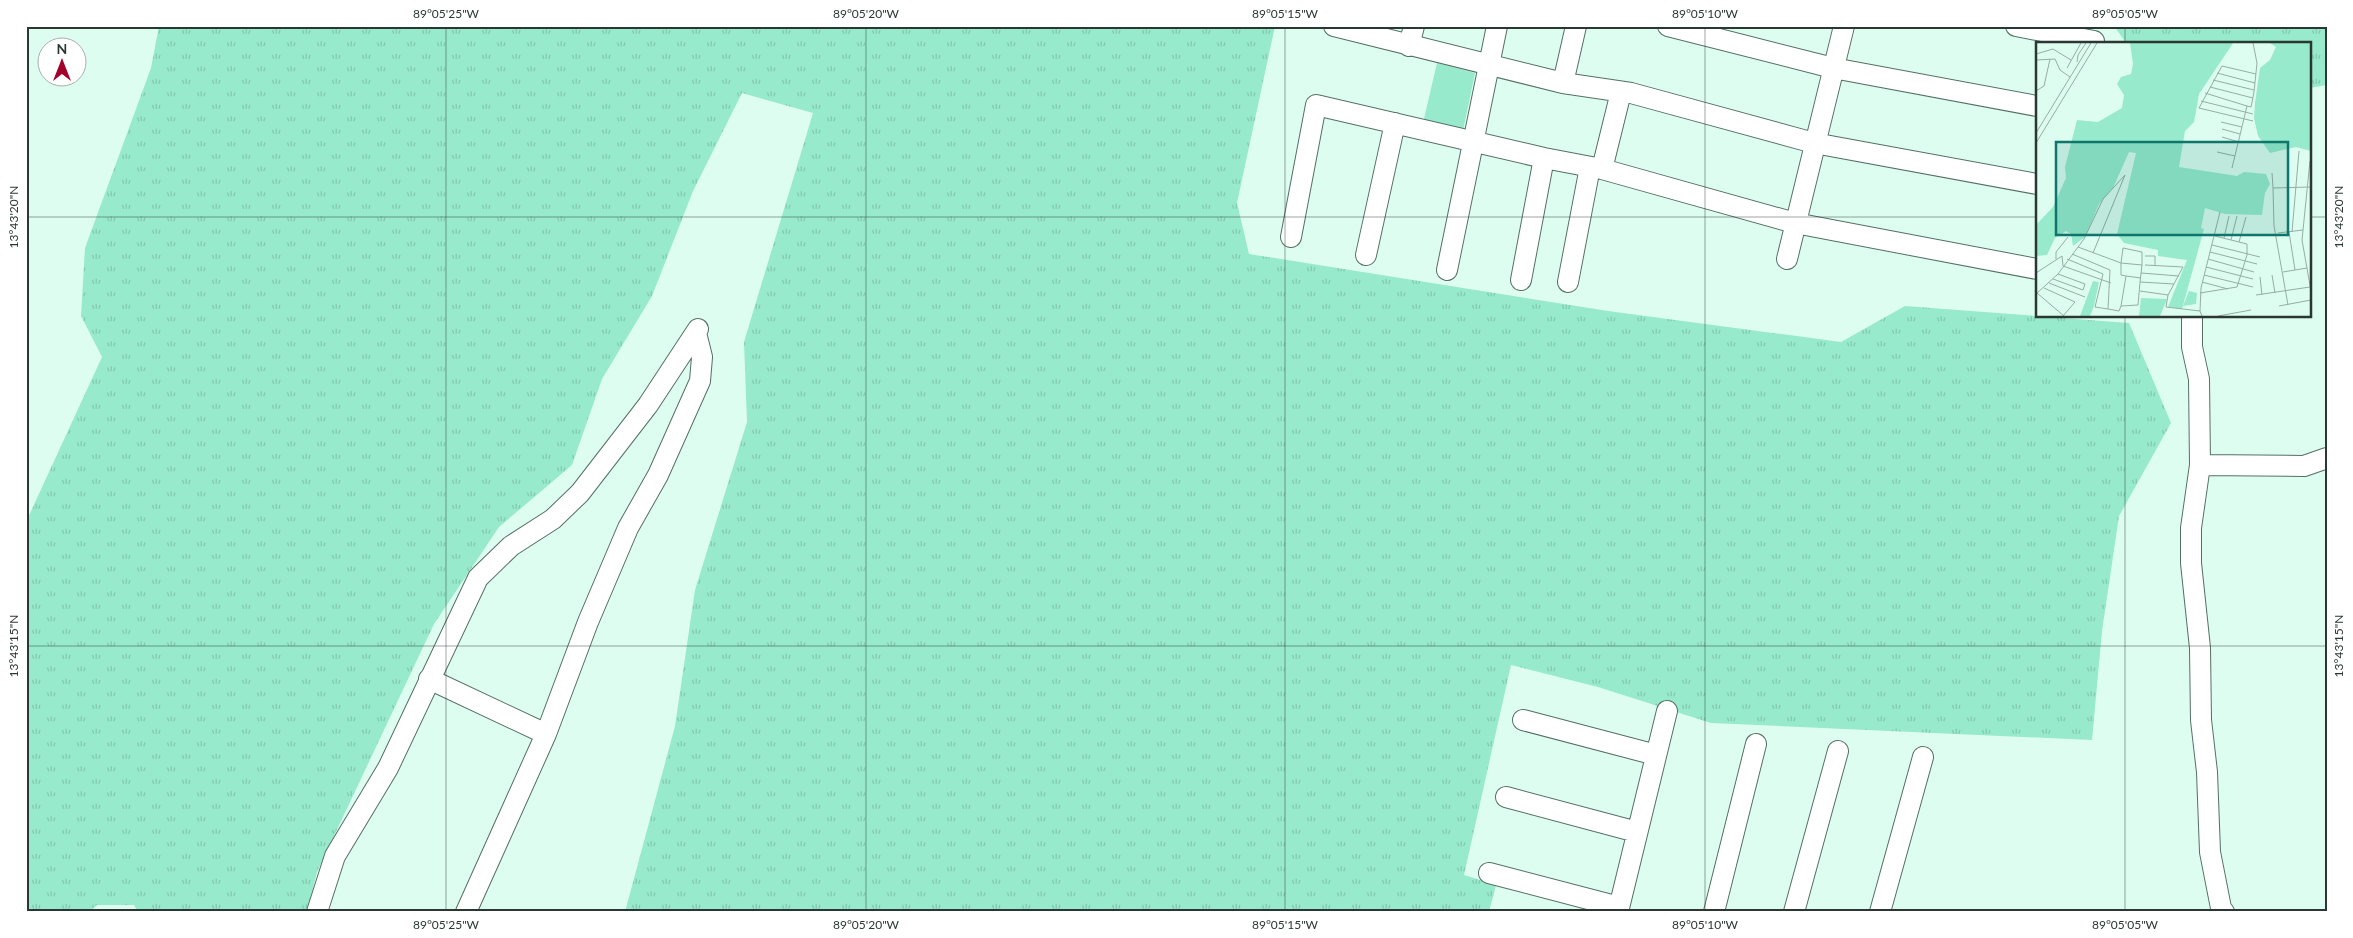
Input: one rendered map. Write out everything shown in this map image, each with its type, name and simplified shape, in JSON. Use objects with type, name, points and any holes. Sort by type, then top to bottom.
[{"type":"street","points":[[1334,26],[1412,36],[1487,65],[1563,83],[1626,92],[1814,143],[2036,184]]},
{"type":"street","points":[[1446,270],[1487,65],[1497,26]]},
{"type":"street","points":[[1563,83],[1576,26]]},
{"type":"street","points":[[1668,26],[1833,68],[2036,106]]},
{"type":"street","points":[[1787,259],[1844,26]]},
{"type":"street","points":[[2016,26],[2094,42]]},
{"type":"street","points":[[1568,282],[1596,168],[1626,92]]},
{"type":"street","points":[[1291,237],[1316,105],[1472,142],[1596,168],[1795,223],[2036,269]]},
{"type":"street","points":[[1366,254],[1395,123]]},
{"type":"street","points":[[1521,280],[1544,158]]},
{"type":"street","points":[[2192,318],[2192,347],[2199,379],[2200,464],[2191,528],[2191,562],[2200,648],[2210,852],[2221,908],[2224,912]]},
{"type":"street","points":[[317,912],[335,856],[388,768],[478,578],[511,546],[553,519],[580,493],[648,404],[697,331],[702,357],[700,381],[658,475],[628,528],[588,622],[546,734],[466,912]]},
{"type":"street","points":[[2200,464],[2304,466],[2327,458]]},
{"type":"street","points":[[429,678],[546,734]]},
{"type":"street","points":[[1489,873],[1618,910],[1667,711]]},
{"type":"street","points":[[1523,720],[1656,755]]},
{"type":"street","points":[[1714,912],[1756,744]]},
{"type":"street","points":[[1794,912],[1838,752]]},
{"type":"street","points":[[1880,912],[1923,757]]},
{"type":"street","points":[[1506,797],[1637,832]]},
{"type":"green space","points":[[159,26],[1275,26],[1237,203],[1249,254],[1608,311],[1841,342],[1905,306],[2036,316],[2036,318],[2129,323],[2171,423],[2119,516],[2102,631],[2092,740],[1711,723],[1598,687],[1511,665],[1464,875],[1496,885],[1489,912],[625,912],[675,726],[695,590],[747,422],[744,342],[813,113],[742,93],[693,191],[652,296],[602,379],[572,465],[499,527],[434,624],[317,872],[307,912],[138,912],[134,905],[97,905],[89,912],[26,912],[26,522],[102,357],[81,316],[85,248],[151,68]]},
{"type":"green space","points":[[2114,26],[2327,26],[2327,85],[2310,88],[2310,42],[2126,42]]},
{"type":"green space","points":[[1437,63],[1475,73],[1463,131],[1423,123]]}]
